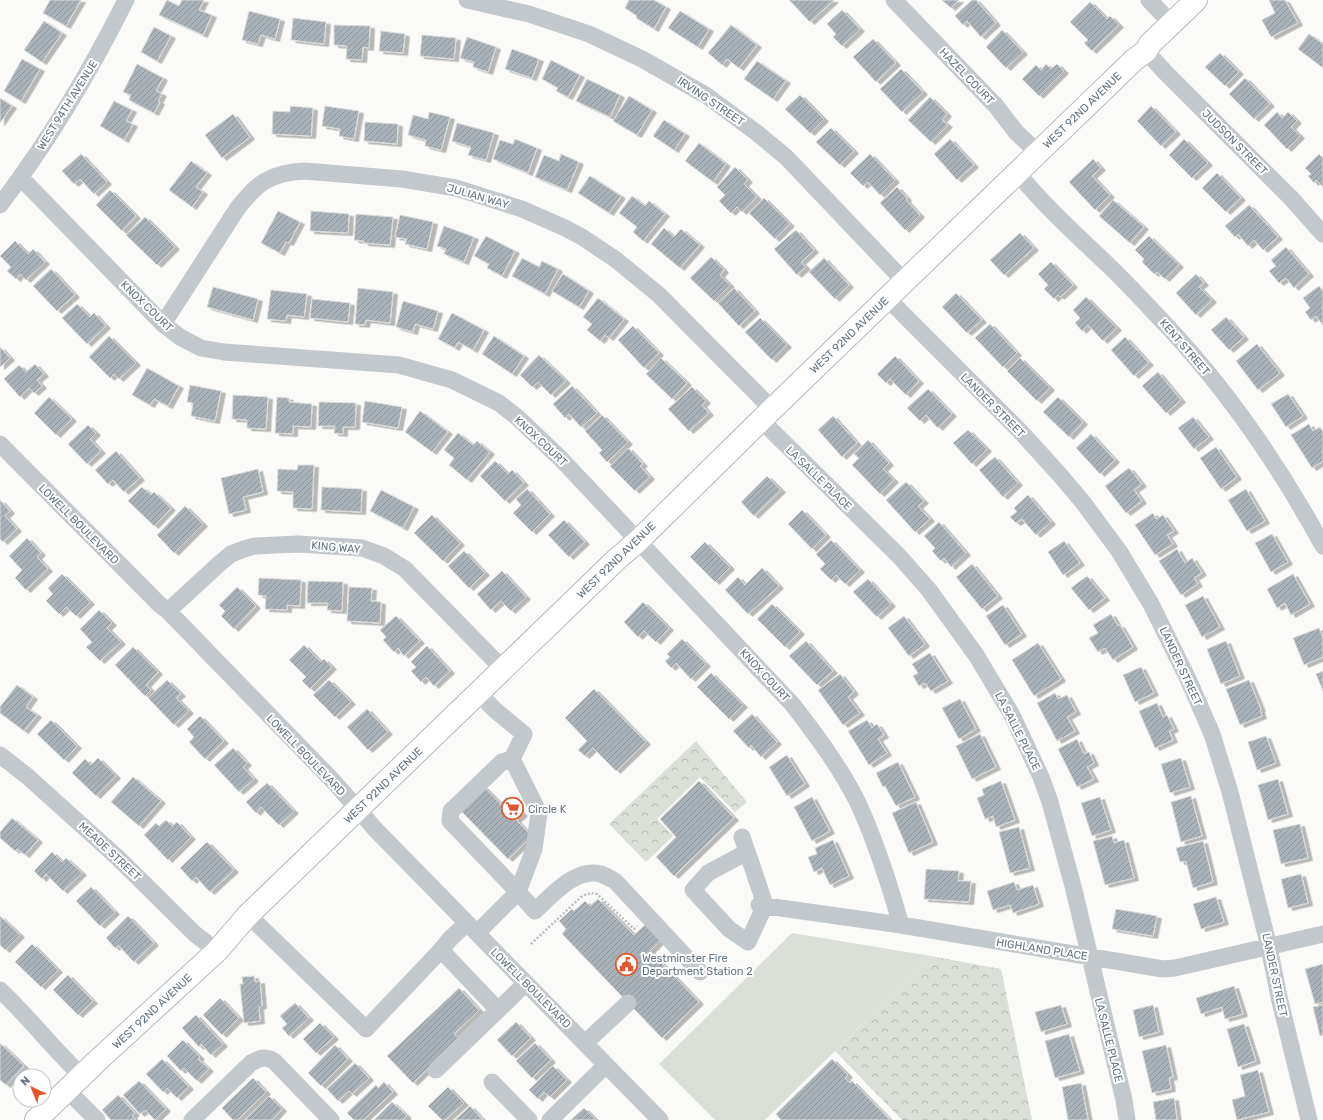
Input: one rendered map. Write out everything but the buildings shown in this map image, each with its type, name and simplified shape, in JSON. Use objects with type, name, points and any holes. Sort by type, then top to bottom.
[{"type":"main road","name":"WEST 92ND AVENUE","points":[[36,1120],[217,951],[248,915],[616,559],[638,541],[1017,172],[1134,60],[1146,51],[1150,44],[1196,0]]},
{"type":"street","name":"WEST 94TH AVENUE","points":[[0,205],[21,178],[64,114],[105,42],[126,0]]},
{"type":"street","name":"IRVING STREET","points":[[467,0],[531,7],[642,59],[707,96],[786,157],[905,282]]},
{"type":"street","name":"HAZEL COURT","points":[[894,0],[996,106],[1016,132],[1038,153]]},
{"type":"street","points":[[1149,0],[1172,24]]},
{"type":"street","name":"JUDSON STREET","points":[[1146,51],[1164,71],[1290,197],[1323,234]]},
{"type":"street","name":"JULIAN WAY","points":[[163,324],[236,209],[246,196],[261,182],[289,172],[304,171],[402,179],[456,188],[482,195],[522,209],[582,237],[615,259],[659,295],[766,415]]},
{"type":"street","name":"KENT STREET","points":[[1017,172],[1035,195],[1110,267],[1200,363],[1234,406],[1264,449],[1303,510],[1323,546]]},
{"type":"street","name":"KNOX COURT","points":[[21,178],[163,324],[180,337],[201,348],[224,352],[399,365],[452,380],[499,403],[518,418],[561,459],[793,705],[815,734],[837,767],[856,800],[874,840],[901,925]]},
{"type":"street","name":"LANDER STREET","points":[[888,299],[1020,431],[1059,474],[1082,501],[1119,551],[1151,604],[1188,679],[1212,734],[1230,792],[1269,947],[1279,996],[1309,1120]]},
{"type":"street","name":"LA SALLE PLACE","points":[[766,415],[899,556],[929,590],[976,654],[1012,715],[1041,777],[1050,802],[1073,886],[1124,1100],[1127,1120]]},
{"type":"street","name":"LOWELL BOULEVARD","points":[[0,444],[158,604],[168,611],[472,928],[660,1120]]},
{"type":"street","name":"KING WAY","points":[[168,611],[231,554],[244,549],[256,546],[298,544],[362,548],[384,556],[405,569],[503,669]]},
{"type":"street","points":[[478,693],[495,710],[524,734],[512,759],[502,762],[451,812],[450,821],[535,910],[566,882],[584,874],[600,874],[616,881],[700,972]]},
{"type":"street","name":"MEADE STREET","points":[[0,754],[27,776],[106,847],[194,934],[217,951]]},
{"type":"street","points":[[248,915],[366,1028],[450,939],[472,928],[518,892],[534,849],[539,813],[512,759]]},
{"type":"street","points":[[744,844],[762,905],[748,942],[729,929],[693,890],[708,873],[744,844]]},
{"type":"street","name":"HIGHLAND PLACE","points":[[762,905],[901,925],[1152,968],[1175,968],[1323,934]]},
{"type":"street","points":[[441,950],[498,1010]]},
{"type":"street","points":[[436,1070],[526,983]]},
{"type":"street","points":[[0,990],[14,1003],[62,1057],[82,1076]]},
{"type":"street","points":[[585,1042],[628,1003]]},
{"type":"street","points":[[192,1120],[251,1063],[266,1057],[274,1061],[331,1120]]},
{"type":"street","points":[[550,1120],[606,1065]]},
{"type":"street","points":[[492,1082],[528,1120]]},
{"type":"street","points":[[67,1090],[97,1120]]},
{"type":"path","points":[[531,944],[581,898],[592,893],[597,894],[634,929],[639,924]]},
{"type":"green space","points":[[696,741],[747,802],[735,812],[700,777],[657,819],[673,836],[646,862],[609,824]]},
{"type":"green space","points":[[792,933],[931,956],[765,1120],[715,1120],[659,1064]]},
{"type":"green space","points":[[931,956],[1001,969],[1032,1120],[902,1120],[835,1051]]},
{"type":"place","name":"Circle K","points":[[512,809]]},
{"type":"place","name":"Westminster Fire Department Station 2","points":[[626,964]]}]
